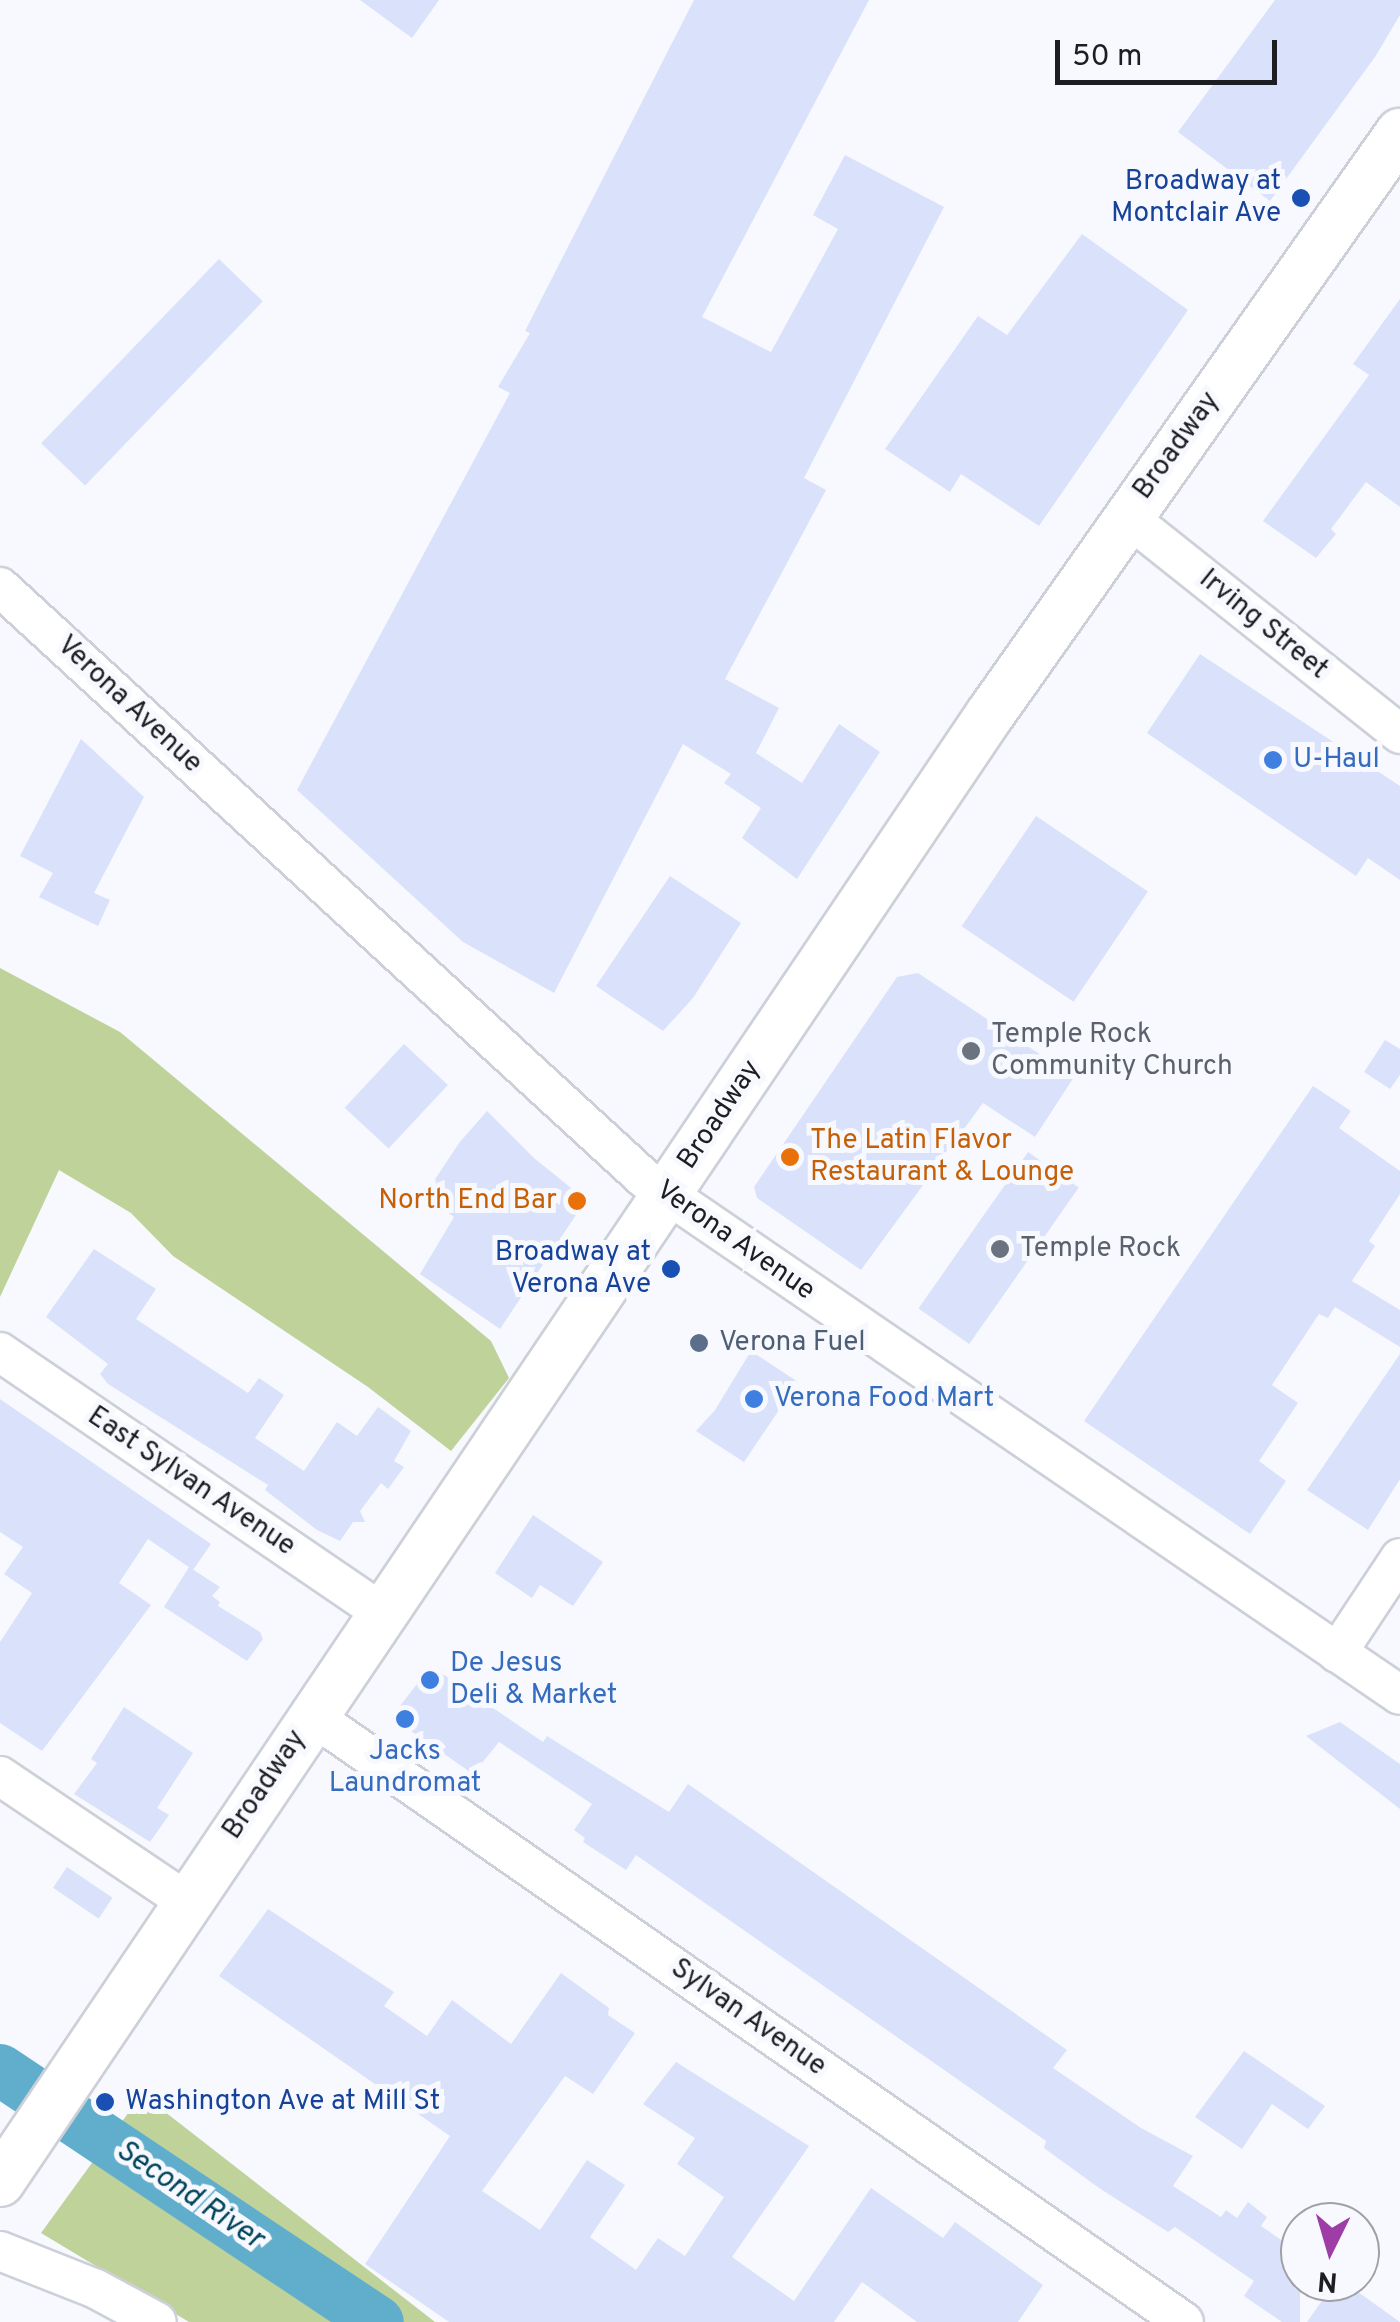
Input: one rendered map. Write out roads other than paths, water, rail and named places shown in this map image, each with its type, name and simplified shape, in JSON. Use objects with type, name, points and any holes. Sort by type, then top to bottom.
[{"type":"main road","name":"Broadway","points":[[8,2170],[381,1612],[1126,516],[1400,132]]},
{"type":"street","name":"Irving Street","points":[[1126,516],[1400,734]]},
{"type":"street","name":"Verona Avenue","points":[[0,587],[666,1195],[1400,1696]]},
{"type":"street","name":"East Sylvan Avenue","points":[[0,1352],[381,1612]]},
{"type":"street","points":[[1337,1653],[1400,1558]]},
{"type":"street","name":"Sylvan Avenue","points":[[312,1716],[1184,2322]]},
{"type":"street","points":[[0,1776],[186,1901]]},
{"type":"street","points":[[0,2251],[96,2289],[157,2322]]},
{"type":"waterway","name":"Second River","points":[[0,2070],[378,2322]]},
{"type":"place","name":"Broadway at Montclair Ave","points":[[1301,198]]},
{"type":"place","name":"U-Haul","points":[[1273,760]]},
{"type":"place","name":"Temple Rock Community Church","points":[[971,1051]]},
{"type":"place","name":"The Latin Flavor Restaurant & Lounge","points":[[790,1157]]},
{"type":"place","name":"North End Bar","points":[[577,1201]]},
{"type":"place","name":"Temple Rock","points":[[1000,1249]]},
{"type":"place","name":"Broadway at Verona Ave","points":[[671,1269]]},
{"type":"place","name":"Verona Fuel","points":[[699,1343]]},
{"type":"place","name":"Verona Food Mart","points":[[754,1399]]},
{"type":"place","name":"De Jesus Deli & Market","points":[[430,1680]]},
{"type":"place","name":"Jacks Laundromat","points":[[405,1719]]},
{"type":"place","name":"Washington Ave at Mill St","points":[[105,2102]]}]
